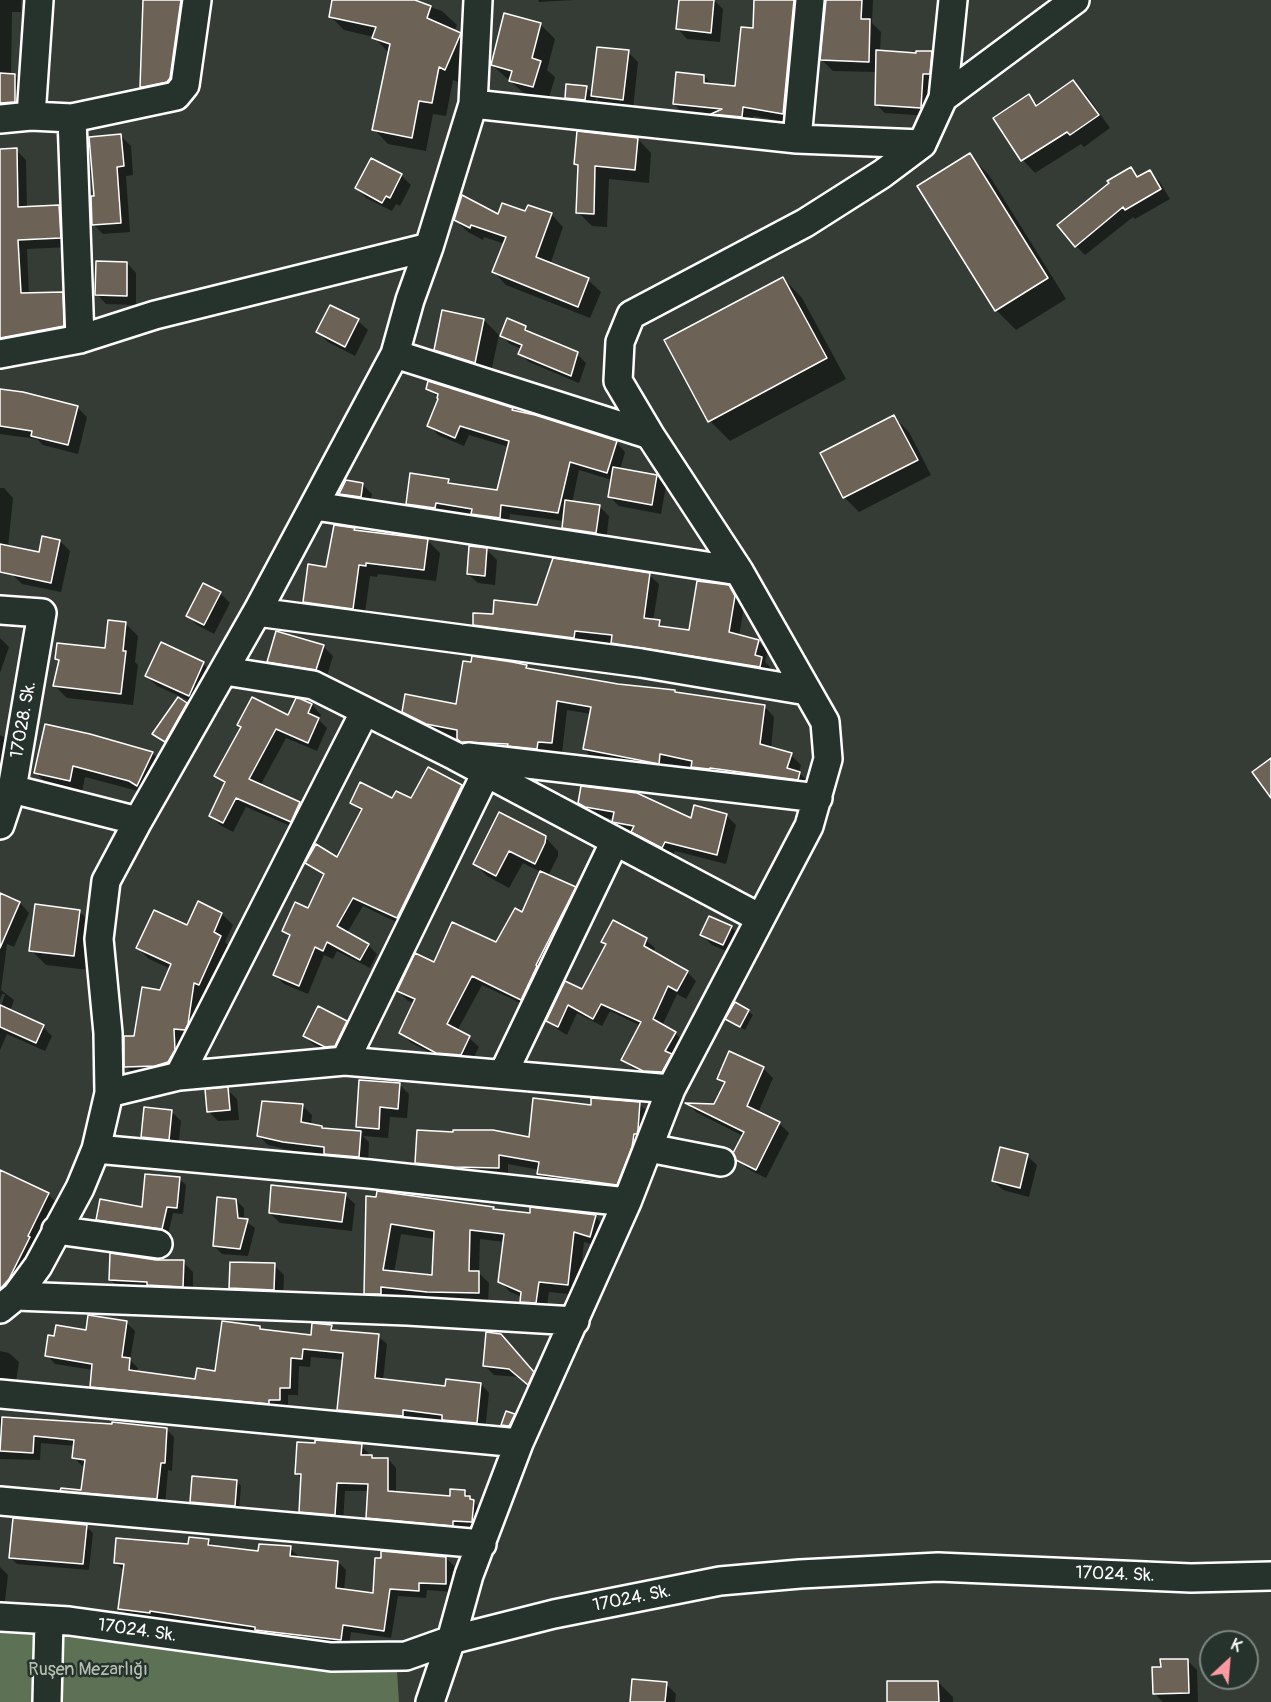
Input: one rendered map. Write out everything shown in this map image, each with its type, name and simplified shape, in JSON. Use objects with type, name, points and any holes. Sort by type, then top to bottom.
[{"type":"street","points":[[31,116],[39,0]]},
{"type":"street","points":[[0,119],[31,116],[72,118],[176,96],[186,85],[197,0]]},
{"type":"street","points":[[8,1302],[38,1266],[80,1188],[96,1149],[109,1093],[108,1033],[99,939],[106,881],[225,671],[395,354],[473,104],[478,0]]},
{"type":"street","points":[[797,139],[810,0]]},
{"type":"street","points":[[430,1702],[451,1640],[469,1575],[519,1443],[627,1202],[671,1089],[809,826],[828,759],[825,722],[739,571],[650,435],[618,381],[620,342],[631,315],[805,223],[882,174],[922,144],[943,98],[953,0]]},
{"type":"street","points":[[943,98],[1075,0]]},
{"type":"street","points":[[473,104],[797,139],[922,144]]},
{"type":"street","points":[[72,118],[80,339]]},
{"type":"street","points":[[0,354],[80,339],[155,315],[429,248]]},
{"type":"street","points":[[395,354],[650,435]]},
{"type":"street","points":[[315,506],[739,571]]},
{"type":"street","name":"17028. Sk.","points":[[0,610],[42,613],[12,789],[0,825]]},
{"type":"street","points":[[257,612],[641,663],[807,691]]},
{"type":"street","points":[[225,671],[313,685],[455,756],[760,918]]},
{"type":"street","points":[[179,1076],[365,711]]},
{"type":"street","points":[[455,756],[818,798]]},
{"type":"street","points":[[345,1061],[486,773]]},
{"type":"street","points":[[12,789],[138,821]]},
{"type":"street","points":[[503,1074],[615,841]]},
{"type":"street","points":[[109,1093],[179,1076],[345,1061],[671,1089]]},
{"type":"street","points":[[649,1148],[721,1162]]},
{"type":"street","points":[[96,1149],[369,1174],[627,1202]]},
{"type":"street","points":[[56,1230],[158,1244]]},
{"type":"street","points":[[8,1302],[407,1311],[575,1321]]},
{"type":"street","points":[[0,1394],[519,1443]]},
{"type":"street","points":[[0,1501],[482,1544]]},
{"type":"street","name":"17024. Sk.","points":[[0,1617],[50,1620],[331,1657],[406,1656],[451,1640],[554,1614],[720,1581],[800,1574],[938,1567],[1191,1578],[1271,1576]]},
{"type":"street","points":[[47,1702],[50,1620]]},
{"type":"green space","points":[[0,1630],[40,1632],[36,1702],[0,1702]]},
{"type":"green space","name":"Ruşen Mezarlığı","points":[[56,1633],[209,1649],[338,1669],[397,1670],[399,1702],[52,1702]]},
{"type":"building","points":[[143,0],[181,0],[170,78],[167,82],[140,87]]},
{"type":"building","points":[[332,0],[415,0],[431,6],[427,18],[461,33],[445,70],[439,67],[432,103],[419,101],[412,138],[372,130],[390,44],[372,38],[376,27],[329,17]]},
{"type":"building","points":[[679,0],[714,0],[711,33],[676,29]]},
{"type":"building","points":[[754,0],[794,0],[783,114],[743,107],[742,117],[711,114],[722,109],[673,104],[676,72],[704,75],[704,83],[735,86],[741,27],[753,28]]},
{"type":"building","points":[[826,0],[862,0],[861,19],[870,19],[869,62],[820,60]]},
{"type":"building","points":[[504,13],[541,23],[532,58],[541,61],[533,87],[509,81],[512,71],[491,65]]},
{"type":"building","points":[[597,47],[629,50],[623,100],[591,96]]},
{"type":"building","points":[[876,50],[916,53],[916,51],[932,51],[930,74],[923,74],[921,108],[875,105]]},
{"type":"building","points":[[0,73],[15,74],[15,102],[0,103]]},
{"type":"building","points":[[1073,80],[1099,115],[1070,135],[1067,132],[1021,161],[993,118],[1029,94],[1036,106]]},
{"type":"building","points":[[566,84],[587,86],[585,100],[565,98]]},
{"type":"building","points":[[577,131],[638,138],[635,170],[595,166],[594,214],[576,213],[578,165],[574,164]]},
{"type":"building","points":[[121,134],[124,166],[117,167],[121,223],[92,225],[91,196],[94,196],[89,137]]},
{"type":"building","points":[[17,148],[18,207],[59,205],[61,238],[18,240],[21,293],[63,292],[64,326],[0,338],[0,149]]},
{"type":"building","points":[[970,153],[1048,278],[995,311],[917,186]]},
{"type":"building","points":[[371,158],[402,174],[390,198],[386,196],[382,203],[355,188]]},
{"type":"building","points":[[1131,167],[1137,177],[1150,170],[1161,189],[1125,210],[1123,207],[1075,247],[1057,225],[1109,183],[1107,181]]},
{"type":"building","points":[[462,195],[498,214],[502,203],[525,211],[528,205],[552,213],[536,257],[589,278],[578,307],[492,272],[506,237],[471,225],[470,228],[454,220]]},
{"type":"building","points":[[96,261],[127,262],[127,296],[95,295]]},
{"type":"building","points":[[783,277],[827,358],[708,422],[664,340]]},
{"type":"building","points":[[330,305],[359,319],[345,347],[316,332]]},
{"type":"building","points":[[442,310],[484,319],[475,363],[434,350]]},
{"type":"building","points":[[507,318],[526,326],[525,330],[578,352],[571,376],[518,354],[522,345],[500,336]]},
{"type":"building","points":[[428,381],[513,408],[512,410],[617,441],[607,473],[570,462],[558,513],[501,505],[500,518],[471,514],[472,509],[436,503],[435,508],[406,504],[410,473],[449,479],[448,483],[497,490],[509,441],[460,426],[455,438],[427,426],[438,399],[438,394],[426,389]]},
{"type":"building","points":[[0,389],[23,392],[78,406],[68,445],[31,436],[32,431],[0,426]]},
{"type":"building","points":[[894,415],[918,460],[843,498],[820,453]]},
{"type":"building","points":[[613,467],[657,475],[652,505],[608,497]]},
{"type":"building","points":[[346,480],[363,483],[361,497],[339,494]]},
{"type":"building","points":[[565,500],[600,505],[596,533],[562,528]]},
{"type":"building","points":[[334,525],[355,528],[354,530],[428,539],[424,570],[366,563],[366,566],[359,565],[353,609],[303,602],[308,564],[326,567]]},
{"type":"building","points":[[42,536],[60,540],[51,583],[0,572],[0,544],[39,552]]},
{"type":"building","points":[[469,546],[487,548],[485,576],[467,574]]},
{"type":"building","points":[[553,558],[650,573],[644,618],[660,620],[659,626],[689,630],[697,581],[729,585],[735,596],[729,632],[759,640],[755,655],[762,657],[760,667],[611,643],[612,635],[575,631],[574,638],[473,625],[473,613],[493,614],[494,600],[537,605]]},
{"type":"building","points":[[203,583],[221,592],[204,625],[186,616]]},
{"type":"building","points":[[108,620],[126,622],[123,651],[126,651],[121,694],[53,686],[59,660],[55,659],[57,643],[105,648]]},
{"type":"building","points":[[276,631],[324,645],[316,670],[267,662]]},
{"type":"building","points":[[161,642],[204,662],[189,696],[145,676]]},
{"type":"building","points":[[472,656],[618,684],[675,690],[675,692],[765,705],[760,744],[792,753],[787,768],[800,772],[798,780],[691,767],[692,761],[660,754],[659,764],[583,749],[591,707],[557,701],[552,743],[538,742],[537,749],[507,746],[508,744],[461,742],[457,739],[457,730],[426,724],[402,712],[405,694],[456,704],[463,661],[471,662]]},
{"type":"building","points":[[178,697],[187,703],[165,742],[152,734]]},
{"type":"building","points":[[252,697],[288,715],[296,698],[301,699],[312,704],[308,713],[319,718],[308,743],[276,729],[249,779],[300,802],[291,822],[236,798],[223,823],[209,816],[225,782],[214,776],[241,727],[237,725]]},
{"type":"building","points":[[45,724],[153,752],[137,786],[129,781],[73,766],[70,781],[34,773]]},
{"type":"building","points":[[1271,758],[1271,798],[1252,772]]},
{"type":"building","points":[[428,767],[462,785],[397,918],[353,898],[337,926],[369,944],[360,960],[327,942],[323,951],[315,947],[299,986],[273,975],[290,935],[282,931],[295,902],[308,908],[324,874],[305,863],[316,844],[337,857],[362,809],[350,803],[360,782],[392,798],[396,791],[411,798]]},
{"type":"building","points":[[581,786],[637,793],[691,818],[694,805],[727,814],[717,855],[665,842],[662,848],[631,832],[634,826],[612,822],[614,812],[585,807],[578,803]]},
{"type":"building","points":[[499,812],[546,836],[535,864],[509,851],[496,876],[473,864]]},
{"type":"building","points":[[540,871],[576,887],[536,965],[521,1000],[472,976],[447,1024],[470,1036],[461,1055],[436,1053],[399,1033],[415,999],[397,991],[415,953],[434,962],[452,922],[496,942],[515,908],[522,912]]},
{"type":"building","points":[[0,893],[20,902],[0,948]]},
{"type":"building","points":[[198,901],[222,913],[214,932],[221,936],[199,985],[194,983],[188,1024],[185,1030],[174,1029],[175,1050],[168,1062],[155,1066],[124,1067],[124,1036],[134,1036],[142,987],[160,990],[171,964],[136,948],[154,910],[187,925]]},
{"type":"building","points":[[35,904],[80,910],[74,956],[29,951]]},
{"type":"building","points":[[709,916],[732,926],[723,945],[700,935]]},
{"type":"building","points":[[613,920],[647,938],[644,946],[688,971],[677,991],[668,986],[653,1019],[676,1032],[665,1051],[672,1054],[662,1072],[643,1071],[621,1060],[641,1022],[601,1004],[593,1019],[568,1005],[558,1027],[546,1021],[565,981],[582,989],[606,944],[601,942]]},
{"type":"building","points":[[735,1002],[749,1010],[740,1027],[725,1019]]},
{"type":"building","points":[[0,1005],[44,1025],[36,1043],[0,1027]]},
{"type":"building","points":[[318,1006],[347,1021],[335,1046],[325,1047],[303,1036]]},
{"type":"building","points":[[729,1051],[764,1067],[747,1106],[780,1122],[756,1170],[736,1160],[733,1153],[744,1132],[685,1103],[714,1104],[725,1082],[717,1079]]},
{"type":"building","points":[[359,1080],[400,1083],[398,1109],[380,1107],[379,1129],[356,1127]]},
{"type":"building","points":[[228,1087],[230,1110],[207,1112],[205,1089]]},
{"type":"building","points":[[533,1098],[591,1105],[591,1098],[640,1102],[637,1134],[634,1134],[632,1147],[617,1185],[537,1174],[539,1162],[499,1155],[499,1168],[415,1163],[417,1130],[453,1132],[453,1130],[493,1130],[529,1137]]},
{"type":"building","points":[[262,1101],[303,1104],[301,1122],[322,1126],[322,1128],[361,1131],[359,1157],[324,1154],[324,1147],[257,1136]]},
{"type":"building","points":[[144,1107],[172,1110],[169,1140],[141,1137]]},
{"type":"building","points":[[1000,1147],[1028,1154],[1020,1188],[992,1181]]},
{"type":"building","points":[[0,1170],[49,1193],[9,1279],[0,1289]]},
{"type":"building","points":[[145,1174],[180,1177],[177,1208],[167,1207],[162,1229],[96,1220],[100,1199],[142,1207]]},
{"type":"building","points":[[271,1185],[346,1193],[342,1222],[269,1213]]},
{"type":"building","points":[[377,1191],[494,1207],[493,1209],[530,1213],[530,1207],[596,1215],[590,1237],[574,1232],[568,1285],[539,1282],[536,1303],[520,1302],[521,1292],[498,1282],[504,1234],[470,1230],[469,1271],[479,1271],[479,1293],[427,1292],[381,1287],[381,1294],[364,1294],[366,1196],[376,1197]],"holes":[[[391,1224],[434,1231],[432,1275],[383,1270]]]},
{"type":"building","points":[[217,1197],[236,1199],[238,1218],[248,1219],[240,1249],[213,1246]]},
{"type":"building","points":[[110,1253],[156,1260],[184,1260],[183,1287],[109,1280]]},
{"type":"building","points":[[230,1262],[275,1263],[274,1290],[229,1288]]},
{"type":"building","points":[[88,1315],[127,1321],[122,1357],[130,1358],[129,1370],[195,1379],[197,1368],[215,1371],[222,1321],[260,1326],[260,1329],[311,1335],[312,1323],[332,1325],[331,1330],[379,1334],[375,1378],[445,1386],[446,1379],[481,1383],[477,1423],[442,1420],[442,1415],[403,1410],[403,1416],[337,1410],[343,1353],[303,1349],[302,1359],[291,1358],[290,1388],[280,1388],[280,1400],[269,1400],[269,1404],[90,1387],[92,1364],[45,1356],[48,1335],[54,1336],[56,1325],[86,1330]]},
{"type":"building","points":[[486,1332],[501,1334],[534,1372],[528,1385],[509,1369],[483,1366]]},
{"type":"building","points":[[506,1411],[515,1414],[509,1426],[501,1425]]},
{"type":"building","points":[[2,1417],[112,1424],[112,1422],[167,1428],[165,1463],[161,1463],[157,1499],[60,1491],[61,1488],[81,1490],[85,1460],[72,1458],[74,1440],[34,1436],[33,1453],[0,1451]]},
{"type":"building","points":[[315,1440],[362,1444],[361,1455],[388,1458],[388,1491],[450,1496],[450,1489],[465,1490],[465,1496],[470,1496],[470,1499],[474,1500],[472,1522],[453,1521],[453,1526],[366,1518],[368,1484],[337,1483],[335,1515],[299,1512],[301,1474],[295,1474],[297,1442],[315,1443]]},
{"type":"building","points":[[192,1476],[237,1480],[235,1506],[190,1502]]},
{"type":"building","points":[[13,1518],[87,1525],[83,1564],[9,1558]]},
{"type":"building","points":[[189,1537],[209,1539],[208,1545],[258,1551],[259,1544],[291,1546],[290,1556],[338,1561],[336,1588],[373,1593],[375,1558],[381,1558],[381,1551],[446,1557],[446,1584],[419,1583],[419,1591],[390,1589],[384,1631],[343,1625],[341,1640],[255,1630],[255,1627],[150,1611],[150,1613],[118,1609],[124,1564],[114,1563],[116,1538],[188,1544]]},
{"type":"building","points":[[1160,1659],[1188,1659],[1189,1693],[1153,1694],[1152,1667],[1161,1667]]},
{"type":"building","points":[[632,1679],[667,1682],[665,1702],[630,1702]]},
{"type":"building","points":[[887,1681],[938,1681],[939,1702],[887,1702]]}]
